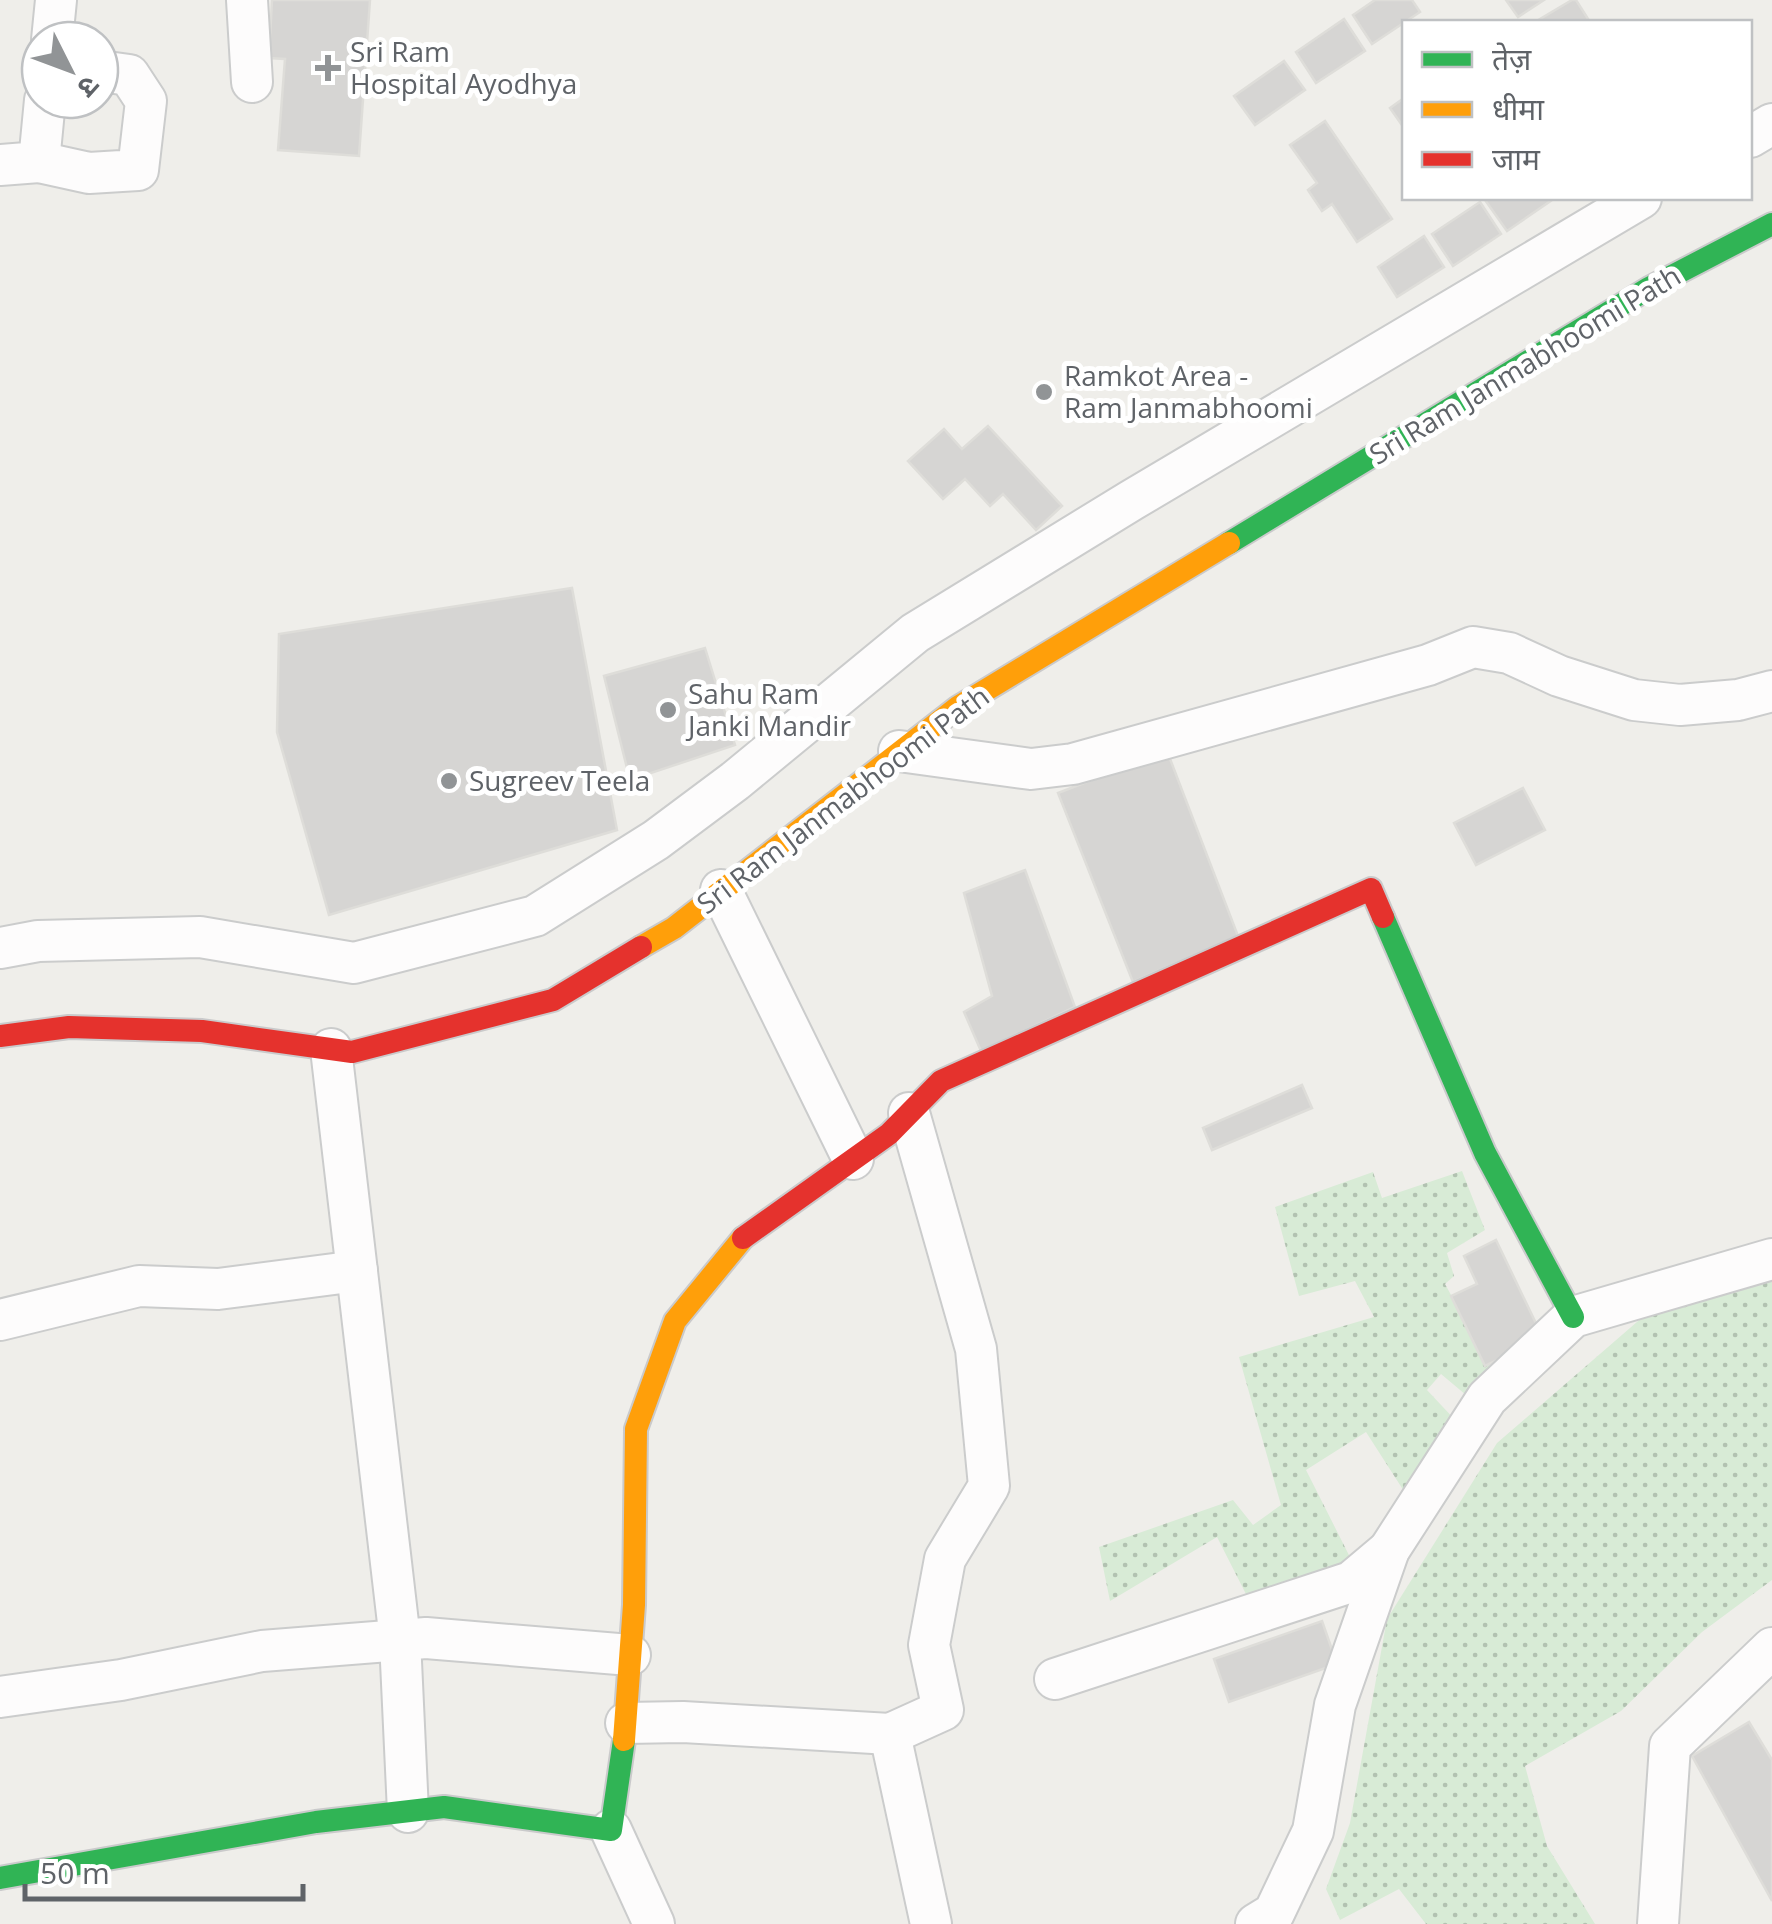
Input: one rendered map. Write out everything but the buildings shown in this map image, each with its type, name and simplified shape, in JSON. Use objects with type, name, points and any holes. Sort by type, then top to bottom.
[{"type":"street","points":[[247,0],[252,82]]},
{"type":"street","points":[[38,120],[20,164],[90,173],[138,170],[146,100],[129,75],[120,74]]},
{"type":"street","points":[[0,948],[38,941],[200,937],[354,963],[534,916],[656,840],[720,793],[915,633],[1638,200]]},
{"type":"street","name":"Sri Ram Janmabhoomi Path","points":[[0,1036],[69,1026],[183,1030],[352,1052],[552,1000],[674,928],[958,707],[1632,298],[1772,224]]},
{"type":"street","points":[[899,752],[1030,769],[1073,764],[1428,665],[1472,647],[1508,652],[1559,676],[1634,700],[1680,705],[1738,700],[1772,691]]},
{"type":"street","points":[[654,1924],[611,1830],[626,1723],[634,1605],[636,1429],[675,1320],[744,1237],[888,1134],[941,1081],[1371,889],[1485,1153],[1573,1317]]},
{"type":"street","points":[[721,890],[853,1159]]},
{"type":"street","points":[[331,1049],[400,1640],[408,1812]]},
{"type":"street","points":[[626,1723],[684,1722],[890,1734],[942,1710],[929,1645],[945,1560],[989,1486],[976,1349],[909,1113]]},
{"type":"street","points":[[1256,1924],[1274,1913],[1313,1831],[1336,1704],[1389,1550],[1488,1398],[1573,1317],[1772,1259]]},
{"type":"street","points":[[0,1320],[139,1286],[218,1289],[357,1271]]},
{"type":"street","points":[[1054,1679],[1351,1582],[1389,1550]]},
{"type":"street","points":[[0,1697],[121,1680],[262,1651],[426,1638],[630,1656]]},
{"type":"street","points":[[1658,1924],[1670,1746],[1772,1648]]},
{"type":"street","points":[[890,1734],[931,1924]]},
{"type":"street","points":[[0,1878],[316,1822],[444,1807],[611,1830]]},
{"type":"green space","points":[[1462,1171],[1485,1230],[1447,1253],[1454,1276],[1445,1284],[1495,1375],[1472,1400],[1441,1374],[1427,1390],[1457,1422],[1409,1499],[1366,1432],[1306,1470],[1356,1569],[1249,1600],[1217,1537],[1110,1601],[1099,1547],[1233,1500],[1253,1525],[1281,1505],[1239,1357],[1374,1317],[1355,1281],[1299,1296],[1275,1207],[1373,1172],[1382,1198]]},
{"type":"green space","points":[[1772,1276],[1772,1580],[1702,1632],[1621,1711],[1525,1766],[1547,1846],[1595,1924],[1426,1924],[1399,1889],[1340,1920],[1326,1889],[1350,1823],[1387,1619],[1497,1443],[1645,1315]]},
{"type":"traffic: fast","points":[[1229,543],[1649,288],[1772,224]]},
{"type":"traffic: fast","points":[[1383,917],[1485,1153],[1573,1317]]},
{"type":"traffic: fast","points":[[0,1878],[316,1822],[444,1807],[611,1830],[624,1740]]},
{"type":"traffic: slow","points":[[641,947],[674,928],[958,707],[1229,543]]},
{"type":"traffic: slow","points":[[624,1740],[634,1605],[636,1429],[675,1321],[743,1238]]},
{"type":"traffic: jam","points":[[743,1238],[889,1134],[941,1081],[1371,889],[1383,917]]},
{"type":"traffic: jam","points":[[0,1036],[69,1027],[202,1031],[352,1052],[553,1000],[641,947]]},
{"type":"place","name":"Sri Ram Hospital Ayodhya","points":[[328,68]]},
{"type":"place","name":"Ramkot Area - Ram Janmabhoomi","points":[[1044,392]]},
{"type":"place","name":"Sahu Ram Janki Mandir","points":[[668,710]]},
{"type":"place","name":"Sugreev Teela","points":[[449,781]]}]
